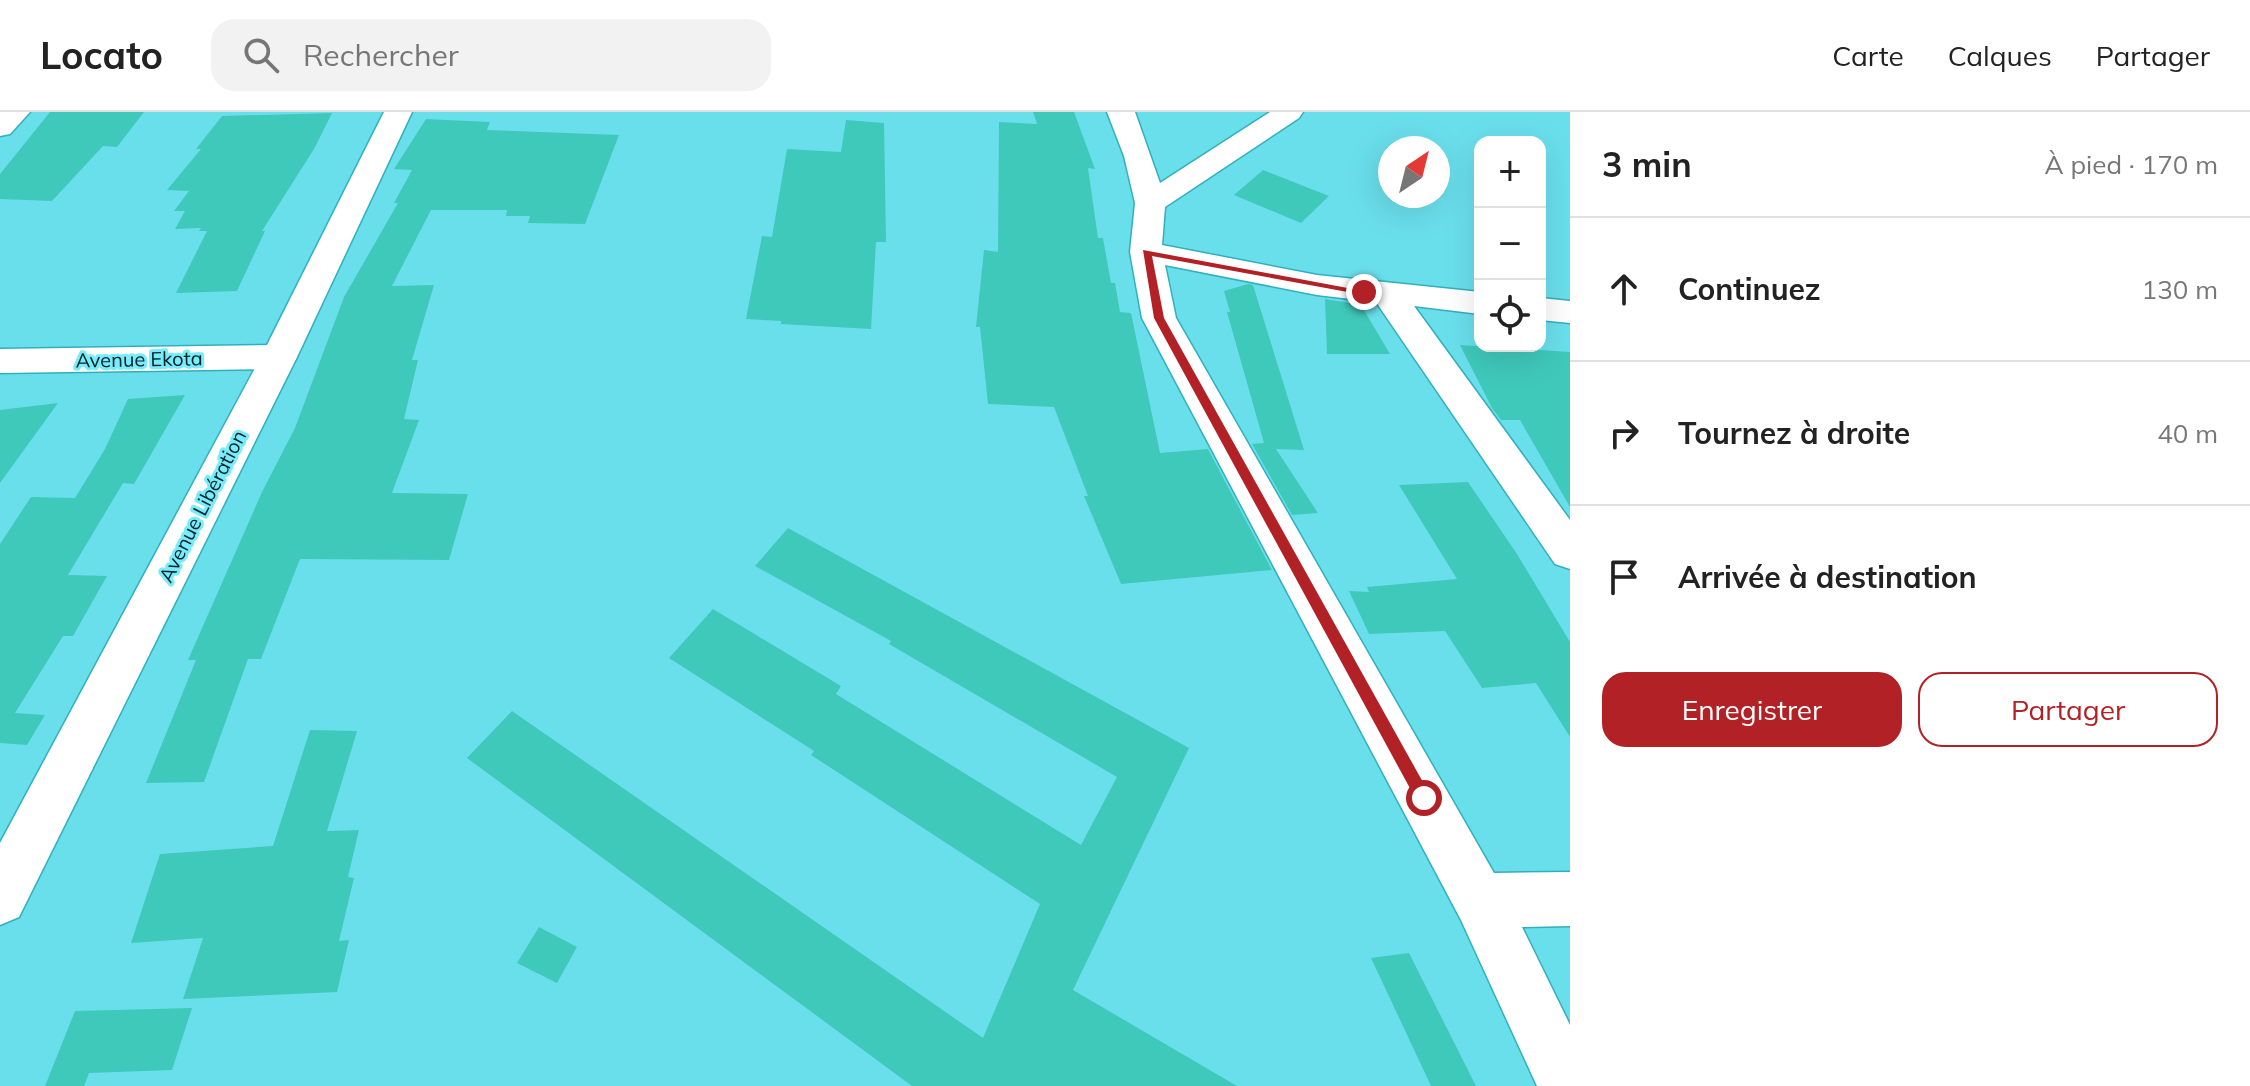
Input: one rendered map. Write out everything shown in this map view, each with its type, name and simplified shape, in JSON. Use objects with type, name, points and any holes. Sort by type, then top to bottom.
[{"type":"street","points":[[0,128],[16,112]]},
{"type":"street","name":"Avenue Libération","points":[[0,898],[279,357],[398,112]]},
{"type":"street","points":[[1121,112],[1138,156],[1150,203],[1146,252],[1159,318],[1480,901],[1568,1086]]},
{"type":"street","points":[[1150,203],[1289,112]]},
{"type":"street","points":[[1146,252],[1388,295],[1474,302]]},
{"type":"street","points":[[1388,295],[1570,552]]},
{"type":"street","points":[[1546,310],[1570,312]]},
{"type":"street","name":"Avenue Ekota","points":[[0,361],[279,357]]},
{"type":"street","points":[[1480,901],[1570,899]]},
{"type":"building","points":[[50,112],[144,112],[117,147],[103,146],[52,201],[0,199],[0,174]]},
{"type":"building","points":[[1033,112],[1074,112],[1095,169],[1088,168],[1098,238],[1103,238],[1120,312],[1131,313],[1160,453],[1208,449],[1272,570],[1121,584],[1084,496],[1088,496],[1054,407],[988,404],[980,327],[976,327],[984,250],[998,252],[999,122],[1037,124]]},
{"type":"building","points":[[332,113],[314,149],[262,231],[265,231],[237,291],[176,293],[207,231],[199,231],[201,228],[175,229],[185,211],[174,211],[189,191],[167,190],[201,149],[196,149],[222,116]]},
{"type":"building","points":[[426,119],[490,122],[487,130],[619,135],[585,224],[528,223],[530,216],[506,216],[507,210],[431,210],[392,286],[434,285],[412,360],[418,360],[404,419],[419,420],[392,493],[468,494],[449,560],[300,559],[261,659],[248,659],[204,782],[146,783],[196,660],[188,660],[262,492],[295,428],[344,297],[398,203],[394,203],[412,170],[394,169]]},
{"type":"building","points":[[846,120],[884,123],[886,242],[876,242],[871,329],[746,319],[762,236],[772,237],[787,149],[841,152]]},
{"type":"building","points":[[1263,170],[1329,196],[1301,223],[1234,195]]},
{"type":"building","points":[[1253,285],[1304,450],[1276,449],[1318,513],[1292,515],[1252,444],[1264,443],[1227,312],[1230,312],[1224,291]]},
{"type":"building","points":[[1325,299],[1361,305],[1390,354],[1327,354]]},
{"type":"building","points":[[1460,345],[1474,346],[1474,352],[1570,352],[1570,507],[1520,420],[1501,420]]},
{"type":"building","points":[[185,395],[134,484],[123,483],[68,575],[107,576],[73,636],[63,636],[15,713],[45,715],[27,745],[0,743],[0,544],[31,497],[75,498],[105,449],[128,399]]},
{"type":"building","points":[[58,403],[0,483],[0,410]]},
{"type":"building","points":[[1468,482],[1517,554],[1570,642],[1570,737],[1536,683],[1482,688],[1445,631],[1369,634],[1349,591],[1369,592],[1367,587],[1457,579],[1399,485]]},
{"type":"building","points":[[788,528],[1189,748],[1073,990],[1237,1086],[912,1086],[467,758],[512,711],[983,1038],[1040,904],[811,755],[814,751],[669,658],[713,609],[841,686],[836,694],[1081,845],[1117,777],[889,644],[891,641],[755,566]]},
{"type":"building","points":[[310,730],[357,731],[327,831],[359,830],[348,877],[354,878],[339,941],[349,940],[337,992],[183,999],[203,938],[131,943],[160,854],[273,846]]},
{"type":"building","points":[[539,927],[577,947],[557,983],[517,963]]},
{"type":"building","points":[[1409,953],[1476,1086],[1431,1086],[1371,958]]},
{"type":"building","points":[[192,1008],[172,1070],[89,1073],[84,1086],[45,1086],[75,1011]]},
{"type":"route","points":[[1364,292],[1146,252],[1159,318],[1424,798]]}]
